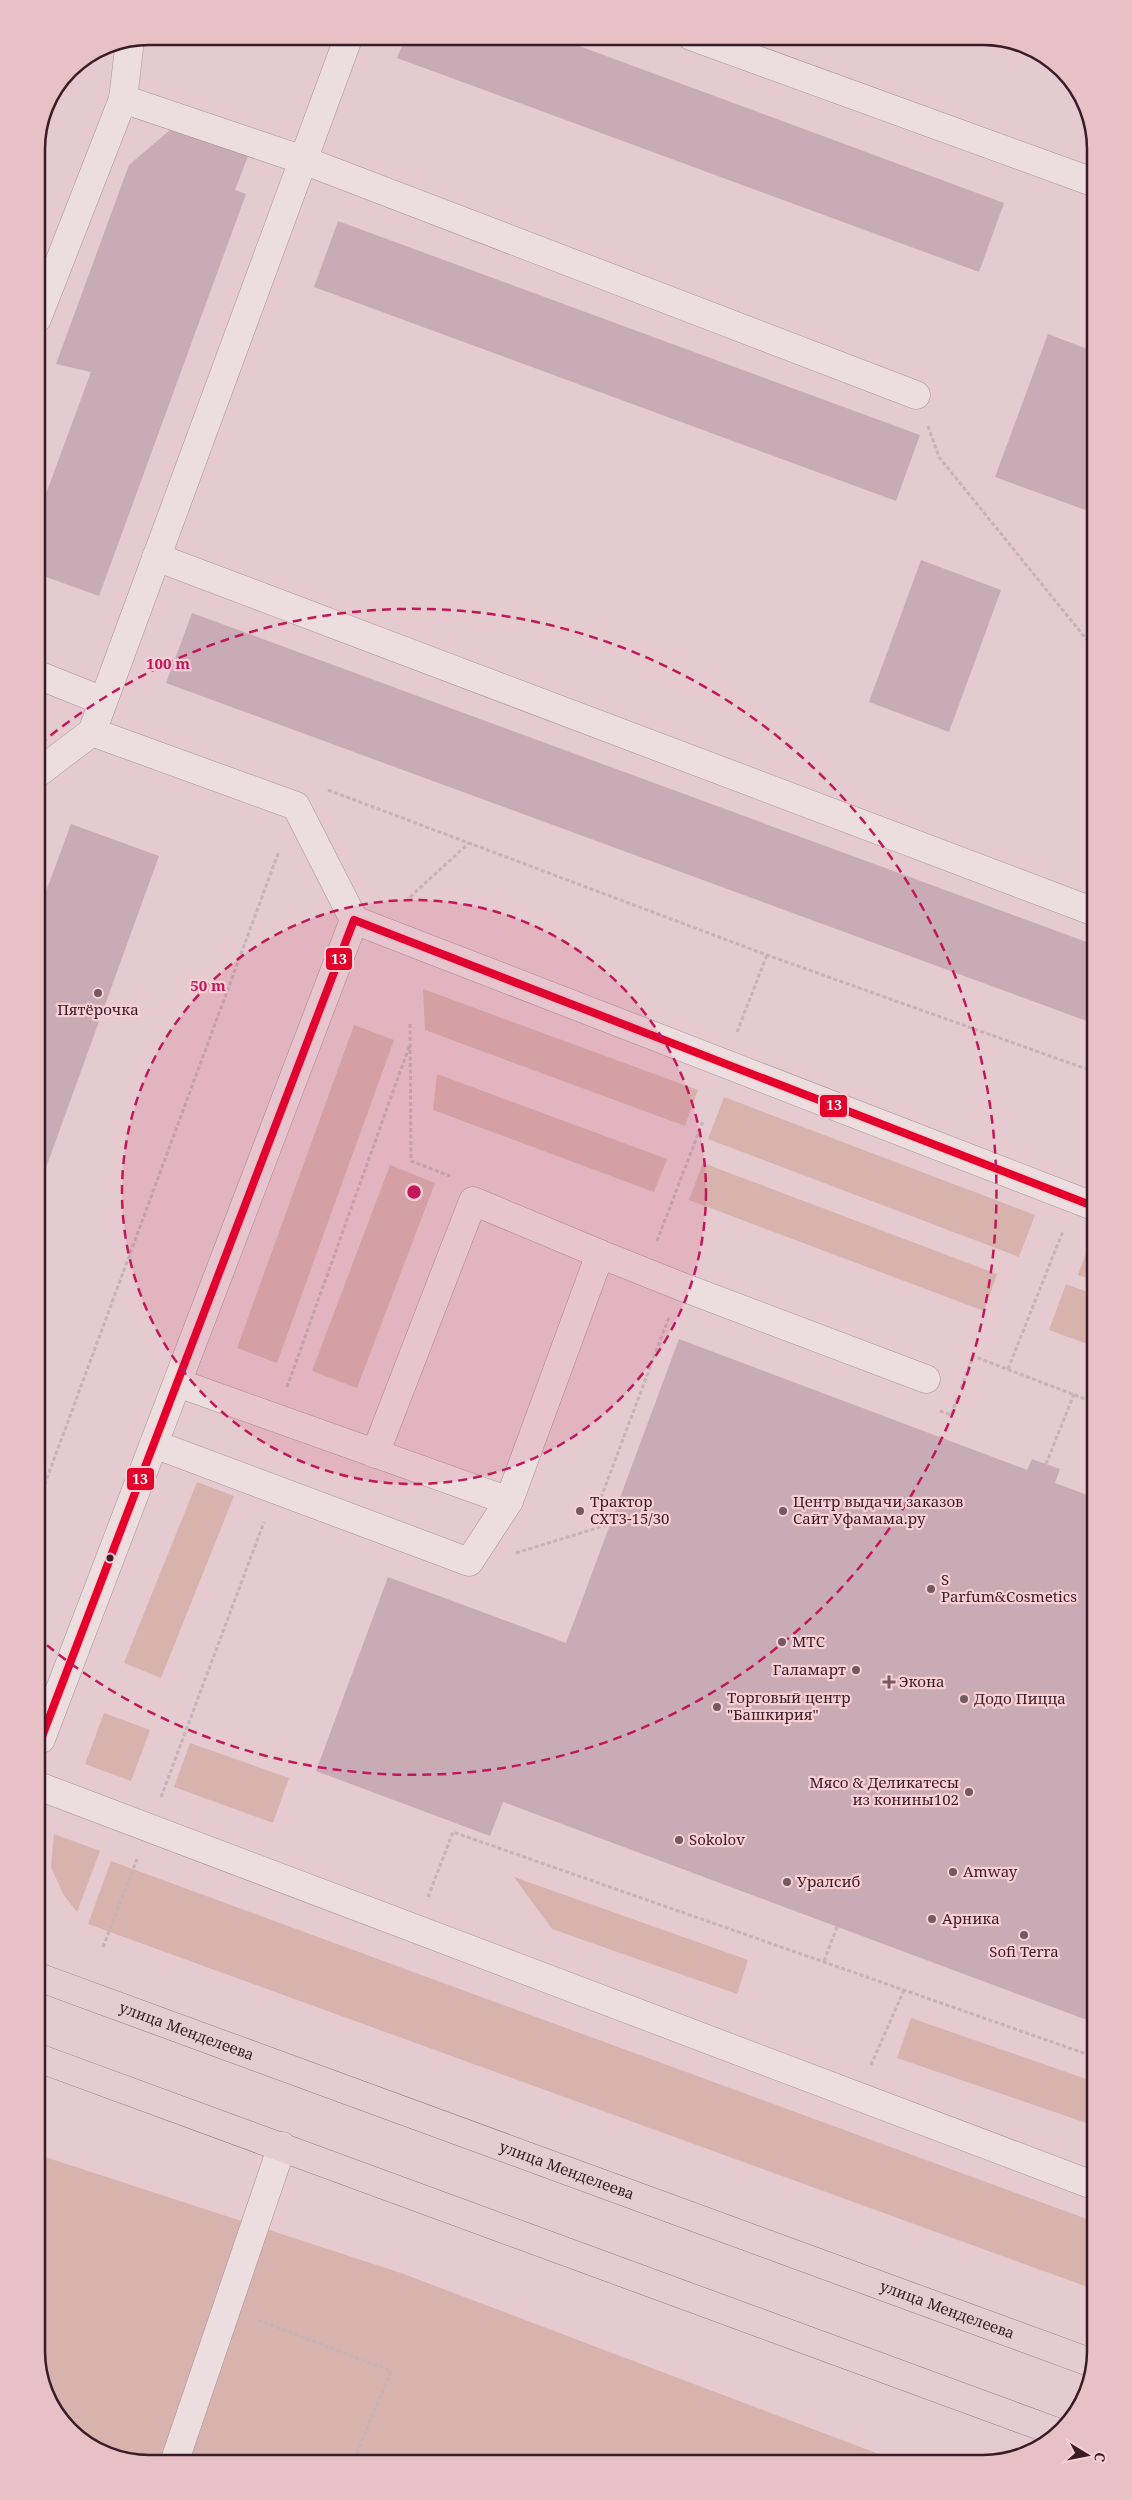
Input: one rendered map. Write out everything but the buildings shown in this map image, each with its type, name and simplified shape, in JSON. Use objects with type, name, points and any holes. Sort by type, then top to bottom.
[{"type":"main road","name":"улица Менделеева","points":[[45,1979],[1087,2361]]},
{"type":"main road","points":[[45,2060],[1050,2429]]},
{"type":"street","points":[[45,768],[92,732],[346,45]]},
{"type":"street","points":[[716,45],[1087,180]]},
{"type":"street","points":[[45,299],[123,99],[129,47]]},
{"type":"street","points":[[123,99],[303,160],[916,394]]},
{"type":"street","points":[[156,557],[1087,910]]},
{"type":"street","points":[[45,679],[103,700]]},
{"type":"street","points":[[92,732],[296,806],[354,920],[1084,1203]]},
{"type":"street","points":[[45,1729],[354,920]]},
{"type":"street","points":[[376,1454],[473,1201],[680,1286],[926,1379]]},
{"type":"street","points":[[154,1444],[469,1562],[509,1501],[600,1254]]},
{"type":"street","points":[[178,1383],[509,1501]]},
{"type":"street","points":[[45,1789],[1087,2183]]},
{"type":"street","points":[[177,2455],[282,2146]]},
{"type":"path","points":[[916,394],[939,457],[1087,640]]},
{"type":"path","points":[[45,1484],[305,782],[767,955],[1087,1069]]},
{"type":"path","points":[[410,896],[469,843]]},
{"type":"path","points":[[736,1035],[767,955]]},
{"type":"path","points":[[410,1024],[411,1161],[450,1176]]},
{"type":"path","points":[[276,1418],[410,1044]]},
{"type":"path","points":[[653,1249],[703,1121]]},
{"type":"path","points":[[1008,1369],[1084,1203],[1087,1186]]},
{"type":"path","points":[[507,1556],[610,1524],[596,1511],[672,1309]]},
{"type":"path","points":[[932,1408],[951,1415],[973,1356],[1087,1399]]},
{"type":"path","points":[[1046,1464],[1074,1394]]},
{"type":"path","points":[[103,1947],[265,1518]]},
{"type":"path","points":[[415,1928],[453,1832],[1087,2054]]},
{"type":"path","points":[[824,1961],[837,1927]]},
{"type":"path","points":[[857,2096],[904,1990]]},
{"type":"path","points":[[226,2308],[391,2370],[356,2455]]},
{"type":"shaded area","points":[[423,989],[698,1090],[685,1126],[425,1030]]},
{"type":"shaded area","points":[[354,1025],[394,1040],[277,1363],[237,1348]]},
{"type":"shaded area","points":[[437,1074],[667,1159],[654,1192],[433,1110]]},
{"type":"shaded area","points":[[724,1097],[1035,1215],[1019,1257],[708,1139]]},
{"type":"shaded area","points":[[703,1163],[997,1274],[984,1311],[689,1200]]},
{"type":"shaded area","points":[[390,1165],[435,1183],[357,1388],[312,1371]]},
{"type":"shaded area","points":[[1087,1250],[1087,1278],[1078,1275]]},
{"type":"shaded area","points":[[1066,1284],[1087,1292],[1087,1344],[1049,1330]]},
{"type":"shaded area","points":[[197,1482],[234,1496],[161,1678],[124,1663]]},
{"type":"shaded area","points":[[104,1713],[150,1730],[131,1781],[85,1764]]},
{"type":"shaded area","points":[[190,1743],[289,1778],[273,1823],[174,1787]]},
{"type":"shaded area","points":[[54,1834],[100,1851],[77,1912],[63,1894],[51,1867]]},
{"type":"shaded area","points":[[111,1861],[1087,2219],[1087,2287],[88,1924]]},
{"type":"shaded area","points":[[514,1877],[748,1960],[737,1994],[552,1929]]},
{"type":"shaded area","points":[[911,2018],[1087,2079],[1087,2123],[897,2058]]},
{"type":"shaded area","points":[[45,2157],[401,2273],[881,2455],[142,2455],[109,2447],[86,2433],[67,2414],[56,2397],[49,2378],[45,2351]]},
{"type":"transit line","name":"13","points":[[45,1729],[354,920],[1087,1204]]},
{"type":"place","name":"Пятёрочка","points":[[98,993]]},
{"type":"place","name":"Трактор СХТ3-15/30","points":[[580,1511]]},
{"type":"place","name":"Центр выдачи заказов Сайт Уфамама.ру","points":[[783,1511]]},
{"type":"place","name":"S Parfum&Cosmetics","points":[[931,1589]]},
{"type":"place","name":"МТС","points":[[782,1642]]},
{"type":"place","name":"Галамарт","points":[[856,1670]]},
{"type":"place","name":"Экона","points":[[889,1682]]},
{"type":"place","name":"Додо Пицца","points":[[964,1699]]},
{"type":"place","name":"Торговый центр \"Башкирия\"","points":[[717,1707]]},
{"type":"place","name":"Мясо & Деликатесы из конины102","points":[[969,1792]]},
{"type":"place","name":"Sokolov","points":[[679,1840]]},
{"type":"place","name":"Amway","points":[[953,1872]]},
{"type":"place","name":"Уралсиб","points":[[787,1882]]},
{"type":"place","name":"Арника","points":[[932,1919]]},
{"type":"place","name":"Sofi Terra","points":[[1024,1935]]}]
